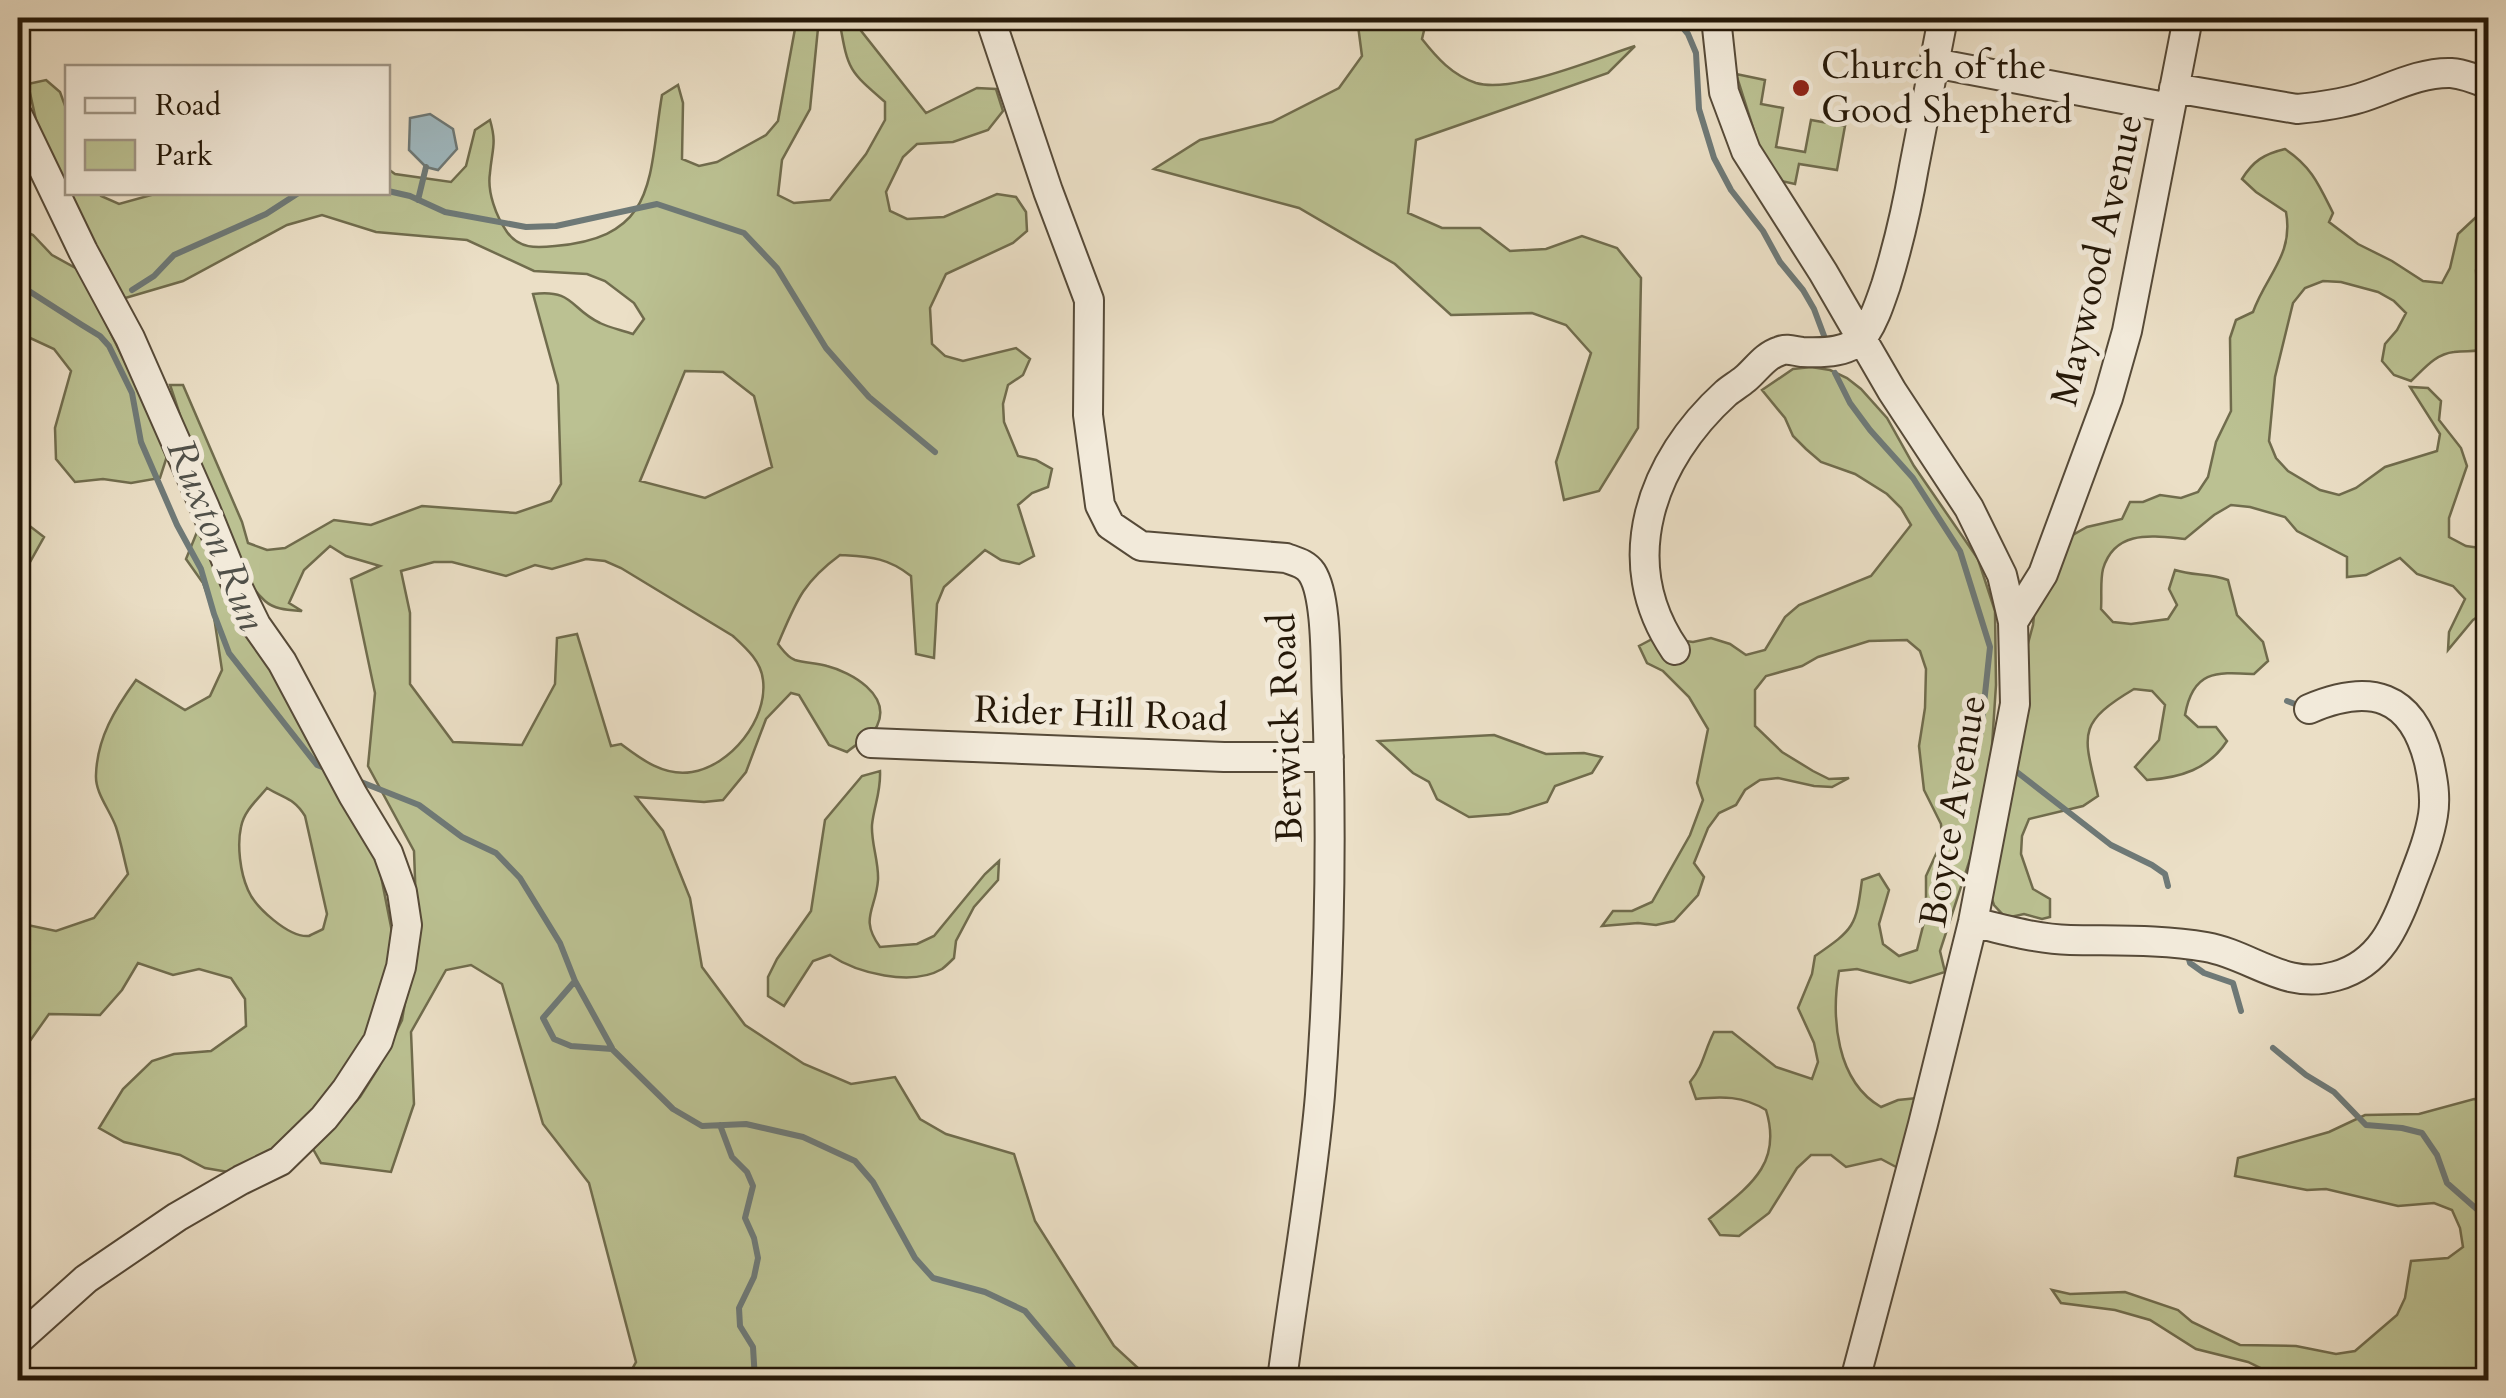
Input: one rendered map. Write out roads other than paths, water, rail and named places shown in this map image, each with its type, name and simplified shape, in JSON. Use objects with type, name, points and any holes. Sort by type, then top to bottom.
[{"type":"street","name":"Berwick Road","points":[[990,18],[1088,300],[1088,415],[1100,505],[1110,525],[1140,546],[1286,558],[1302,563],[1318,588],[1329,758],[1328,939],[1319,1098],[1282,1380]]},
{"type":"street","name":"Boyce Avenue","points":[[1716,18],[1724,92],[1746,150],[1892,392],[1969,508],[2002,574],[2012,622],[2014,704],[1973,922],[1855,1380]]},
{"type":"street","points":[[1675,650],[1651,606],[1644,562],[1648,513],[1672,458],[1698,423],[1762,361],[1783,349],[1835,352],[1862,338],[1877,312],[1901,238],[1943,18]]},
{"type":"street","name":"Maywood Avenue","points":[[2012,622],[2043,574],[2108,398],[2127,332],[2188,18]]},
{"type":"street","points":[[1934,63],[2172,98],[2298,109],[2356,99],[2434,75],[2450,73],[2488,84]]},
{"type":"street","points":[[18,116],[130,338],[256,624],[282,662],[352,795],[388,853],[402,892],[407,925],[401,967],[372,1052],[324,1118],[280,1161],[241,1180],[86,1279],[18,1340]]},
{"type":"street","points":[[1973,922],[2019,934],[2067,940],[2110,939],[2207,947],[2238,956],[2274,974],[2300,980],[2338,976],[2367,961],[2395,926],[2425,848],[2434,813],[2434,783],[2420,732],[2393,703],[2353,695],[2309,709]]},
{"type":"street","name":"Rider Hill Road","points":[[870,743],[1329,758]]},
{"type":"water","points":[[430,114],[453,129],[457,149],[438,170],[426,167],[409,150],[410,118]]},
{"type":"waterway","points":[[1678,18],[1696,53],[1699,109],[1714,158],[1731,190],[1803,290],[1826,341]]},
{"type":"waterway","points":[[418,200],[426,167]]},
{"type":"waterway","points":[[390,191],[445,212],[526,227],[556,226],[657,204],[744,233],[777,268],[826,348],[869,397],[935,452]]},
{"type":"waterway","points":[[132,290],[154,276],[174,255],[266,214],[295,195]]},
{"type":"waterway","name":"Ruxton Run","points":[[18,284],[100,336],[109,346],[132,393],[141,442],[201,569],[229,653],[317,765],[330,770]]},
{"type":"waterway","points":[[1835,373],[1850,403],[1913,478],[1960,551],[1990,647],[1981,732]]},
{"type":"waterway","points":[[2287,701],[2303,707]]},
{"type":"waterway","points":[[2013,769],[2111,845],[2165,874],[2168,886]]},
{"type":"waterway","name":"Ruxton Run","points":[[356,780],[419,805],[462,837],[496,853],[520,878],[560,943],[575,981],[543,1018],[554,1039],[571,1046],[612,1049],[673,1109],[702,1126],[746,1124],[803,1137],[855,1161],[873,1182],[915,1258],[933,1278],[985,1292],[1025,1311],[1073,1368],[1075,1380]]},
{"type":"waterway","points":[[2187,952],[2190,963],[2204,973],[2233,983],[2241,1011]]},
{"type":"waterway","points":[[575,981],[612,1048]]},
{"type":"waterway","points":[[2273,1048],[2334,1092],[2366,1125],[2422,1133],[2437,1155],[2447,1183],[2488,1219]]},
{"type":"waterway","points":[[720,1125],[732,1157],[747,1172],[753,1186],[745,1218],[758,1258],[754,1277],[739,1308],[740,1326],[753,1347],[755,1380]]},
{"type":"place","name":"Church of the Good Shepherd","points":[[1801,88]]}]
